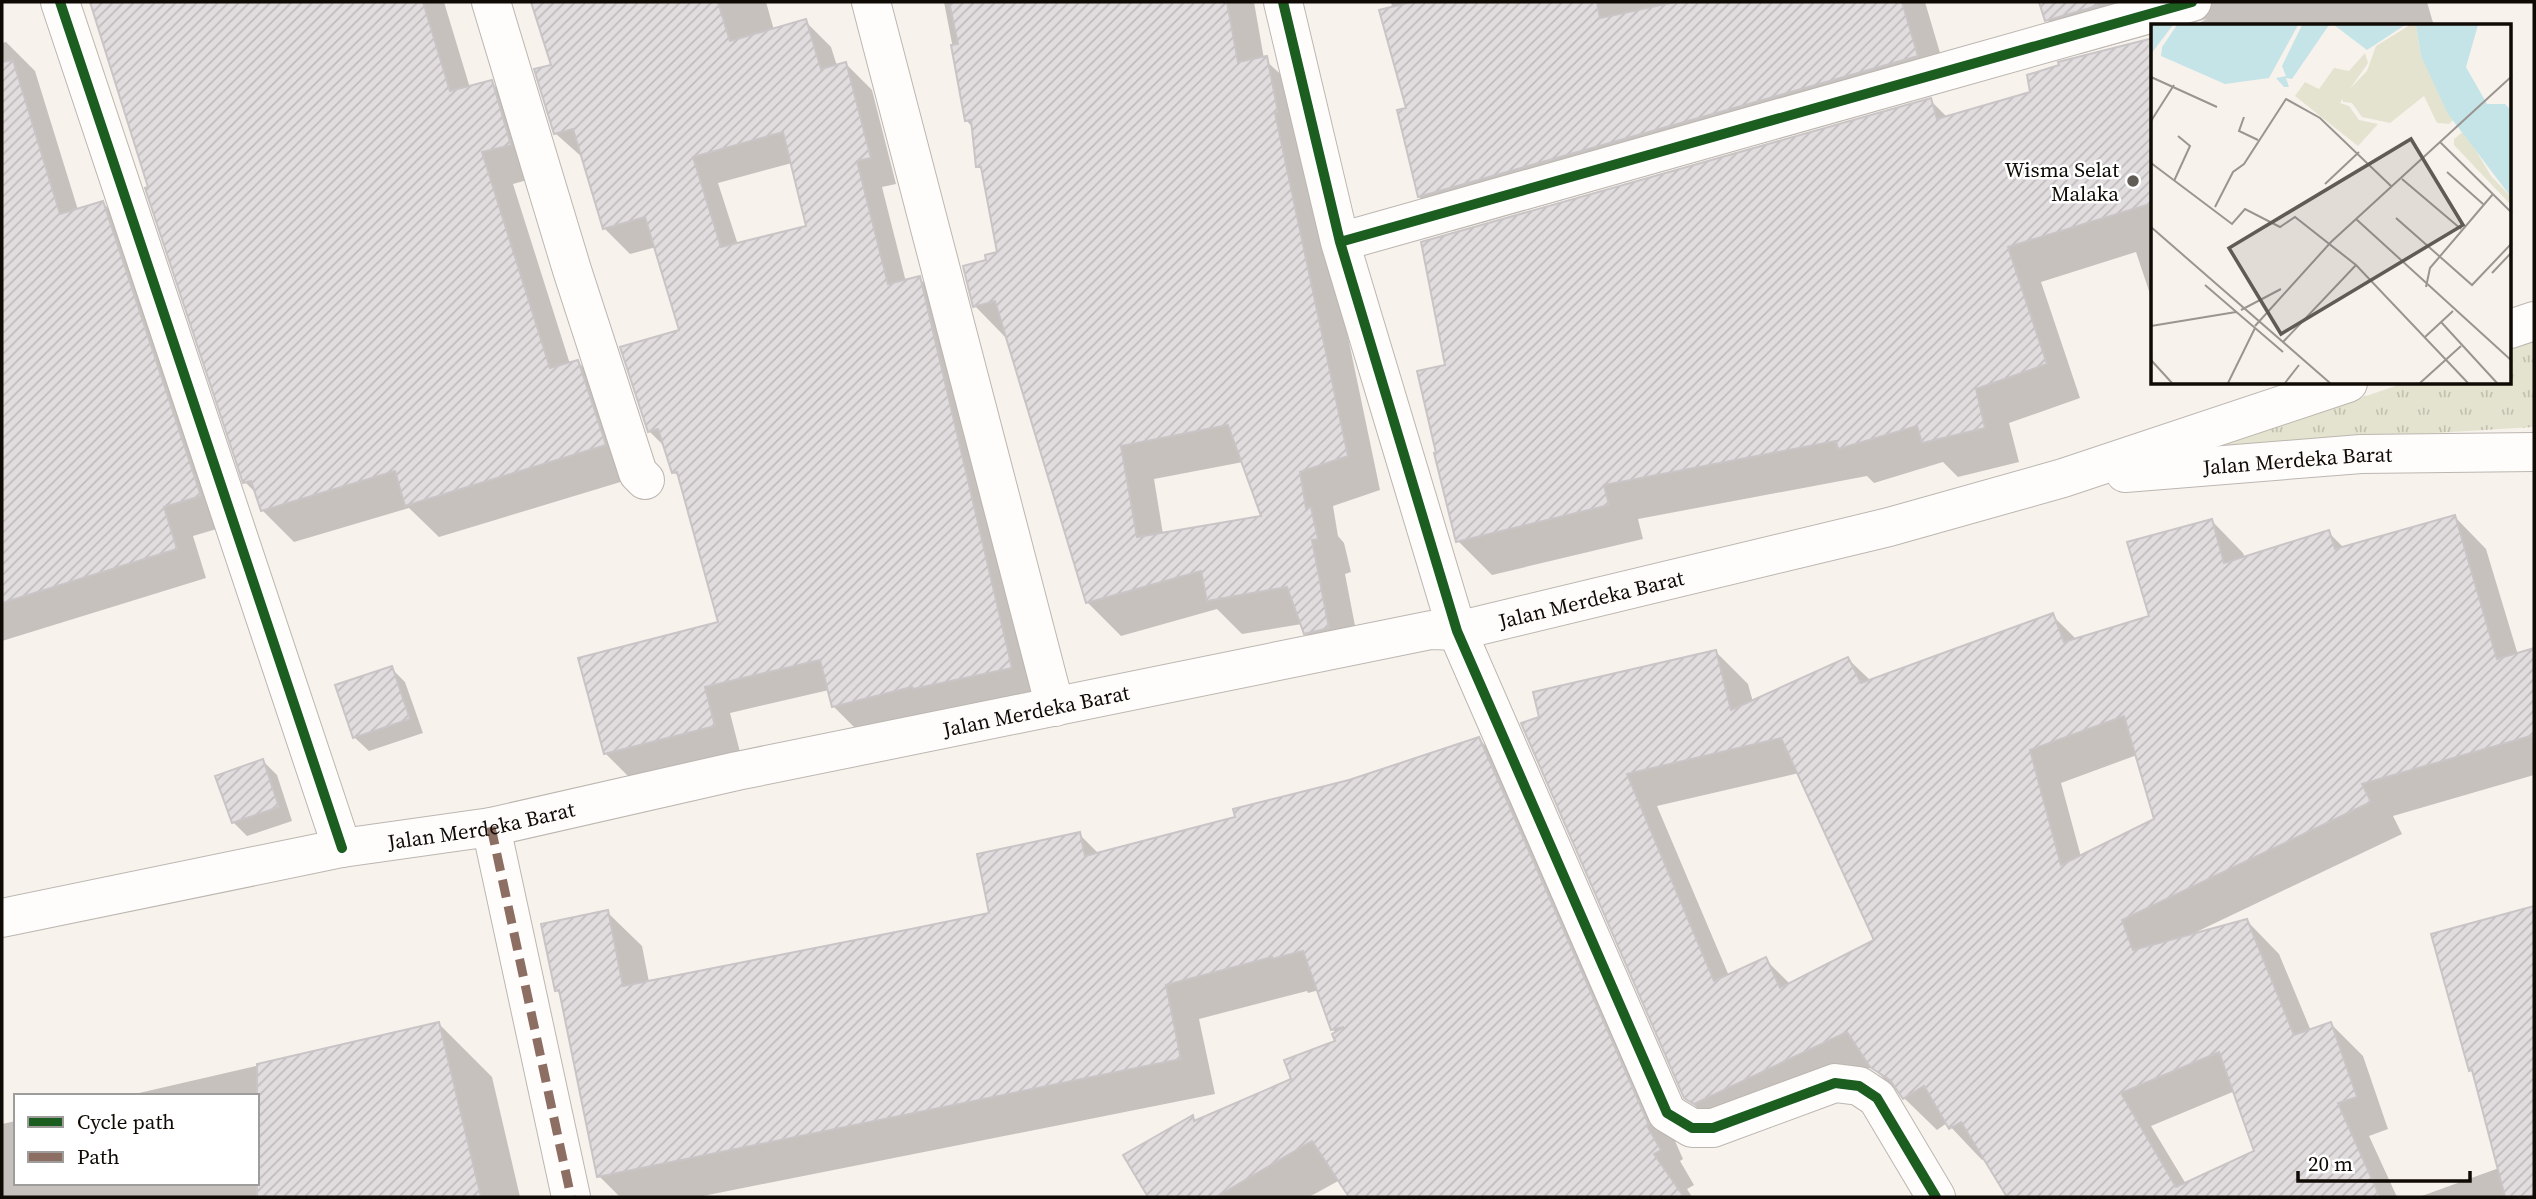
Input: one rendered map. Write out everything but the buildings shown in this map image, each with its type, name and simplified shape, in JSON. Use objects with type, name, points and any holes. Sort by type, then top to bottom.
[{"type":"street","points":[[60,2],[342,848]]},
{"type":"street","points":[[491,2],[572,270],[638,473],[645,480]]},
{"type":"street","points":[[872,2],[1055,708]]},
{"type":"street","points":[[1283,2],[1340,242],[1457,631],[1667,1113],[1692,1128],[1713,1128],[1835,1083],[1858,1086],[1877,1098],[1936,1197]]},
{"type":"street","points":[[1340,242],[2192,2]]},
{"type":"street","points":[[2512,328],[2534,321]]},
{"type":"street","name":"Jalan Merdeka Barat","points":[[2,918],[342,848],[491,827],[737,771],[1431,630],[1457,631],[1889,527],[2063,478],[2342,385]]},
{"type":"street","name":"Jalan Merdeka Barat","points":[[2063,478],[2361,454],[2534,452]]},
{"type":"street","points":[[491,827],[571,1197]]},
{"type":"green space","points":[[2534,339],[2534,427],[2221,446],[2398,385],[2512,385],[2512,346]]},
{"type":"marked path","points":[[491,827],[571,1197]]},
{"type":"cycle path","points":[[60,2],[342,848]]},
{"type":"cycle path","points":[[1283,2],[1340,242],[1457,631],[1667,1113],[1692,1128],[1713,1128],[1835,1083],[1859,1086],[1877,1098],[1936,1197]]},
{"type":"cycle path","points":[[1340,242],[2192,2]]},
{"type":"place","name":"Wisma Selat Malaka","points":[[2133,181]]}]
